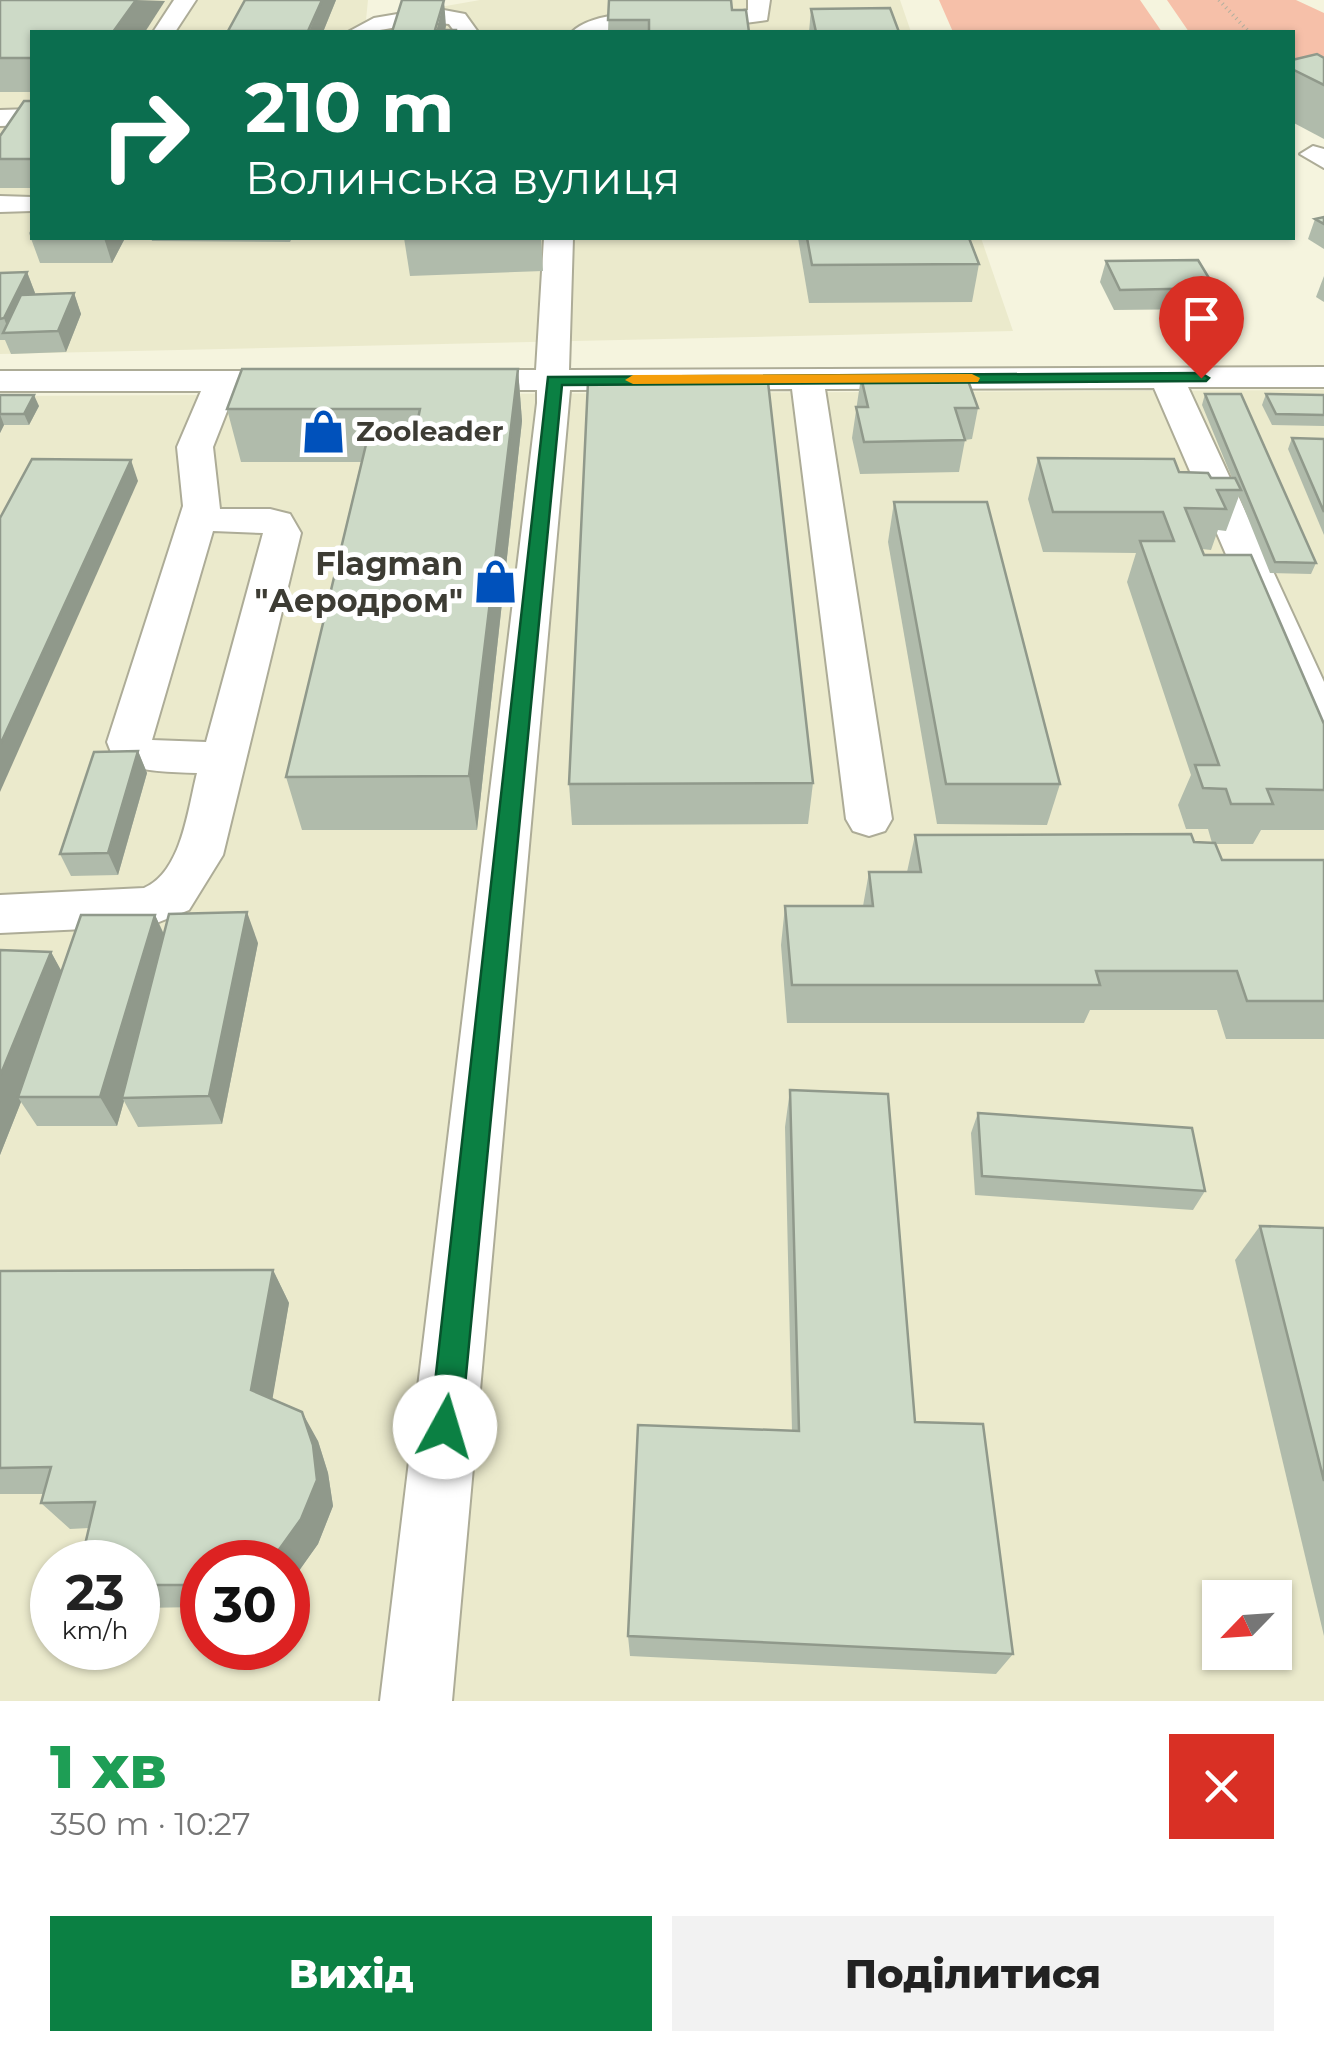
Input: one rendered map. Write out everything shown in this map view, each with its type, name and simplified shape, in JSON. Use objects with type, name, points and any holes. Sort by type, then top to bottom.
[{"type":"street","points":[[165,30],[186,0]]},
{"type":"street","points":[[589,30],[610,21],[736,20],[759,15],[759,0]]},
{"type":"street","points":[[365,30],[391,20],[434,16],[458,19],[465,30]]},
{"type":"street","points":[[0,118],[30,117]]},
{"type":"street","points":[[416,1701],[554,380],[558,240]]},
{"type":"street","points":[[417,380],[1324,377]]},
{"type":"street","points":[[1166,378],[1324,730]]},
{"type":"street","points":[[807,379],[869,819]]},
{"type":"street","points":[[0,381],[339,380]]},
{"type":"street","points":[[222,381],[195,447],[202,506],[129,742],[130,749],[147,756],[225,758]]},
{"type":"street","points":[[0,914],[149,908],[172,897],[198,856],[282,533],[278,522],[270,520],[198,520]]},
{"type":"path","points":[[1219,0],[1233,10],[1248,30]]},
{"type":"shaded area","points":[[0,0],[368,0],[366,20],[480,0],[900,0],[910,30],[30,30],[30,240],[982,240],[1013,331],[0,354]]},
{"type":"shaded area","points":[[939,0],[1140,0],[1161,30],[952,30]]},
{"type":"shaded area","points":[[1167,0],[1296,0],[1324,13],[1324,90],[1295,77],[1295,30],[1188,30]]},
{"type":"shaded area","points":[[1324,390],[1324,1701],[0,1701],[0,396]]},
{"type":"building","points":[[0,0],[136,0],[114,30],[30,30],[30,58],[0,58]]},
{"type":"building","points":[[245,0],[322,0],[308,30],[229,30]]},
{"type":"building","points":[[402,0],[444,0],[435,30],[393,30]]},
{"type":"building","points":[[609,0],[731,0],[732,10],[746,10],[749,30],[649,30],[649,20],[608,20]]},
{"type":"building","points":[[890,8],[898,30],[816,30],[811,9]]},
{"type":"building","points":[[1317,54],[1324,58],[1324,85],[1295,70],[1295,59]]},
{"type":"building","points":[[24,101],[30,101],[30,159],[0,159],[0,136]]},
{"type":"building","points":[[807,240],[970,240],[979,264],[812,265]]},
{"type":"building","points":[[1198,260],[1215,288],[1120,290],[1106,261]]},
{"type":"building","points":[[27,272],[4,318],[0,319],[0,273]]},
{"type":"building","points":[[74,293],[58,331],[3,333],[21,295]]},
{"type":"building","points":[[242,369],[518,369],[469,776],[286,777],[370,428],[416,428],[420,409],[227,409]]},
{"type":"building","points":[[966,375],[978,408],[955,408],[965,440],[864,442],[856,407],[868,407],[861,377]]},
{"type":"building","points":[[588,382],[768,382],[813,783],[569,784]]},
{"type":"building","points":[[1205,394],[1241,394],[1316,563],[1275,562]]},
{"type":"building","points":[[1266,394],[1324,395],[1324,415],[1276,414]]},
{"type":"building","points":[[0,395],[34,395],[24,414],[0,414]]},
{"type":"building","points":[[1292,438],[1324,439],[1324,512]]},
{"type":"building","points":[[1038,458],[1174,459],[1179,472],[1235,478],[1241,490],[1217,490],[1226,509],[1185,508],[1204,555],[1251,555],[1324,724],[1324,790],[1267,789],[1273,804],[1231,804],[1226,789],[1203,788],[1195,765],[1219,765],[1140,541],[1174,541],[1163,512],[1053,512]]},
{"type":"building","points":[[32,459],[131,460],[0,745],[0,518]]},
{"type":"building","points":[[894,502],[987,502],[1060,784],[946,784]]},
{"type":"building","points":[[138,751],[108,853],[60,854],[94,752]]},
{"type":"building","points":[[1191,834],[1194,842],[1215,843],[1222,860],[1324,860],[1324,1001],[1247,1001],[1237,971],[1096,971],[1100,985],[792,985],[785,906],[873,906],[869,872],[921,872],[915,835]]},
{"type":"building","points":[[247,912],[209,1096],[122,1098],[169,914]]},
{"type":"building","points":[[81,915],[155,915],[100,1097],[18,1097]]},
{"type":"building","points":[[0,950],[51,952],[0,1076]]},
{"type":"building","points":[[790,1090],[888,1094],[915,1422],[983,1424],[1013,1654],[628,1636],[638,1425],[799,1431]]},
{"type":"building","points":[[978,1113],[1192,1128],[1205,1191],[982,1176]]},
{"type":"building","points":[[1260,1226],[1324,1228],[1324,1481]]},
{"type":"building","points":[[273,1270],[251,1390],[302,1412],[313,1445],[317,1480],[301,1519],[286,1540],[180,1540],[180,1585],[160,1585],[160,1540],[86,1540],[95,1502],[41,1503],[51,1467],[0,1468],[0,1271]]},
{"type":"slow traffic","points":[[633,380],[972,378]]},
{"type":"place","name":"Zooleader","points":[[323,431]]},
{"type":"place","name":"Flagman \"Аеродром\"","points":[[496,581]]},
{"type":"route","points":[[445,1427],[554,380],[1201,378]]}]
